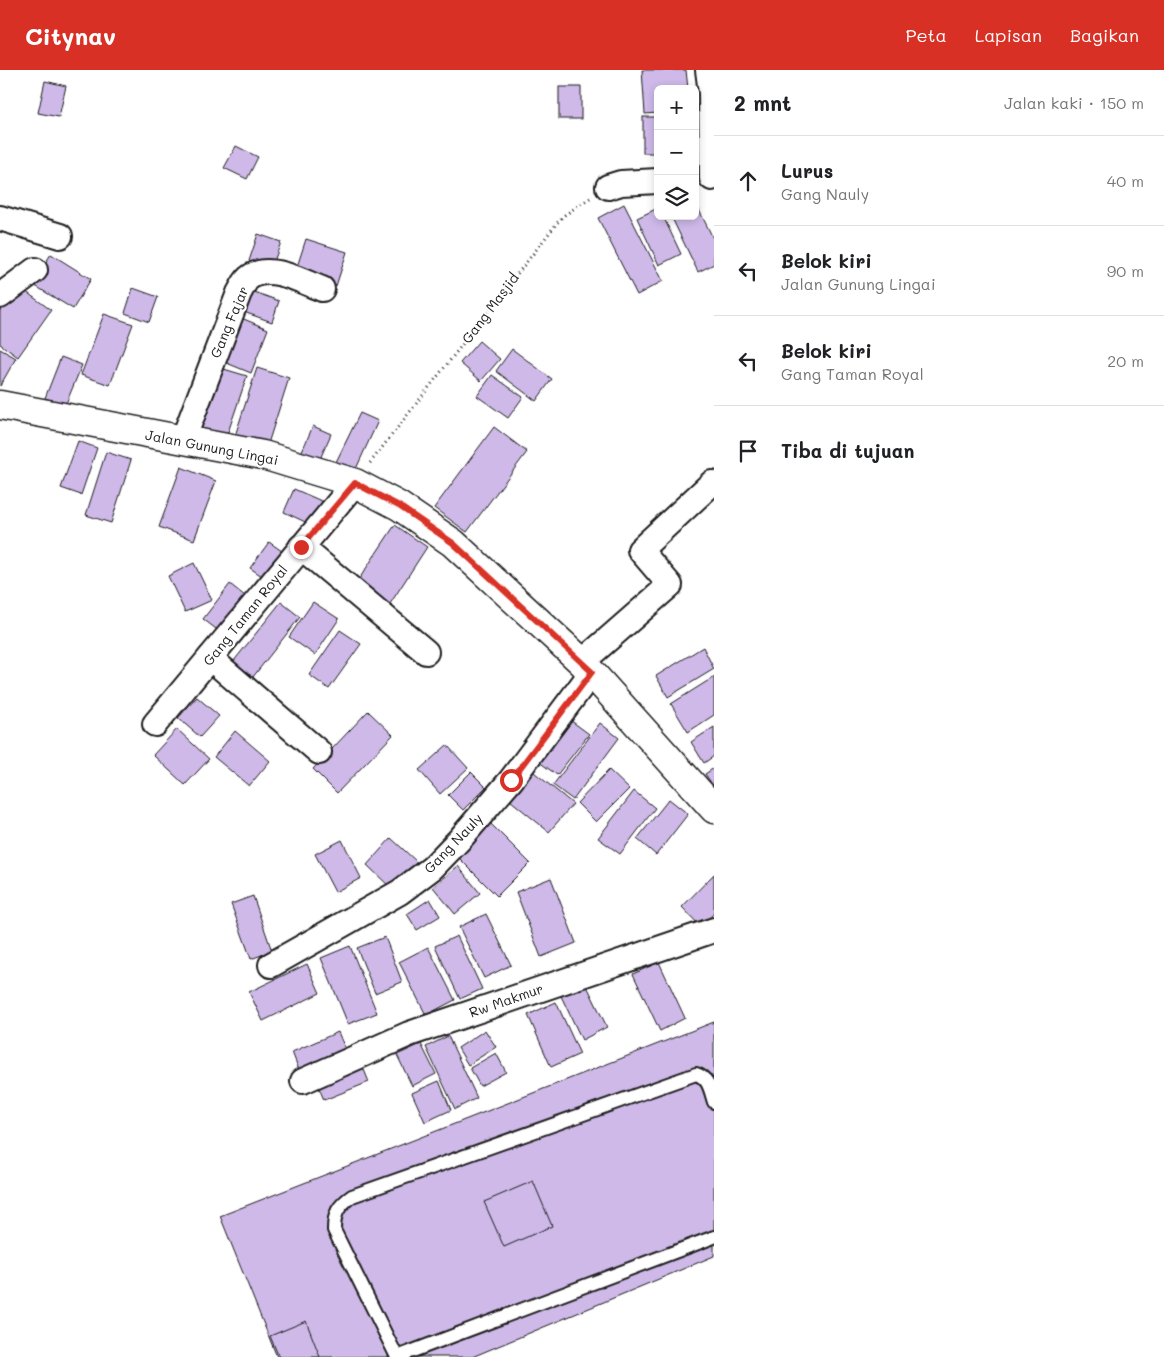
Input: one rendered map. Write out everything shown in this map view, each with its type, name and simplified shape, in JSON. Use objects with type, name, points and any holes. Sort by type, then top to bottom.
[{"type":"street","points":[[707,178],[711,93],[708,70]]},
{"type":"street","points":[[608,187],[621,183],[654,181]]},
{"type":"street","points":[[0,218],[60,236]]},
{"type":"street","points":[[0,296],[34,270]]},
{"type":"street","name":"Gang Fajar","points":[[182,440],[239,293],[248,277],[262,272],[280,274],[322,289]]},
{"type":"street","name":"Jalan Gunung Lingai","points":[[0,405],[263,455],[355,483],[399,506],[453,543],[587,667],[609,694],[714,809]]},
{"type":"street","name":"Gang Taman Royal","points":[[155,724],[355,483]]},
{"type":"street","name":"Gang Nauly","points":[[271,965],[400,892],[432,868],[460,839],[511,780],[587,667],[670,585],[640,550],[712,483]]},
{"type":"street","points":[[301,547],[426,652]]},
{"type":"street","points":[[210,658],[319,752]]},
{"type":"street","name":"Rw Makmur","points":[[303,1081],[410,1034],[714,930]]},
{"type":"lane","points":[[714,1102],[708,1083],[704,1078],[696,1074],[352,1196],[339,1205],[334,1217],[334,1230],[397,1357],[714,1237]]},
{"type":"path","name":"Gang Masjid","points":[[355,483],[556,222],[608,187]]},
{"type":"building","points":[[642,70],[686,70],[688,85],[654,85],[654,113],[645,114]]},
{"type":"building","points":[[45,81],[66,86],[59,117],[38,113]]},
{"type":"building","points":[[559,87],[581,87],[581,119],[559,119]]},
{"type":"building","points":[[643,117],[654,117],[654,153],[643,153]]},
{"type":"building","points":[[236,146],[258,157],[247,179],[224,168]]},
{"type":"building","points":[[624,204],[663,281],[637,295],[598,218]]},
{"type":"building","points":[[654,210],[654,220],[665,220],[681,254],[659,265],[637,218]]},
{"type":"building","points":[[699,210],[714,240],[714,264],[698,272],[673,220],[699,220]]},
{"type":"building","points":[[258,234],[281,242],[271,270],[249,261]]},
{"type":"building","points":[[306,239],[347,252],[336,286],[295,273]]},
{"type":"building","points":[[51,254],[91,279],[73,309],[32,284]]},
{"type":"building","points":[[18,286],[51,310],[18,357],[0,344],[0,311]]},
{"type":"building","points":[[133,288],[158,297],[149,322],[125,313]]},
{"type":"building","points":[[246,289],[279,301],[272,322],[238,310]]},
{"type":"building","points":[[104,314],[133,324],[110,385],[81,375]]},
{"type":"building","points":[[234,315],[268,329],[251,373],[217,359]]},
{"type":"building","points":[[479,341],[500,359],[481,381],[460,363]]},
{"type":"building","points":[[0,349],[16,358],[0,386]]},
{"type":"building","points":[[512,349],[552,379],[536,401],[496,371]]},
{"type":"building","points":[[61,357],[82,365],[65,406],[45,398]]},
{"type":"building","points":[[214,366],[247,376],[223,447],[191,436]]},
{"type":"building","points":[[257,368],[289,378],[266,450],[234,439]]},
{"type":"building","points":[[492,375],[523,397],[508,418],[477,396]]},
{"type":"building","points":[[360,413],[378,421],[355,471],[336,462]]},
{"type":"building","points":[[313,426],[331,434],[316,468],[298,460]]},
{"type":"building","points":[[494,427],[527,452],[467,532],[434,508]]},
{"type":"building","points":[[78,441],[97,448],[81,495],[61,488]]},
{"type":"building","points":[[106,452],[131,460],[111,523],[86,515]]},
{"type":"building","points":[[181,467],[216,481],[194,540],[159,527]]},
{"type":"building","points":[[294,489],[326,503],[316,527],[284,512]]},
{"type":"building","points":[[395,525],[427,547],[388,607],[355,585]]},
{"type":"building","points":[[269,542],[289,556],[271,582],[250,568]]},
{"type":"building","points":[[194,563],[212,600],[185,612],[168,576]]},
{"type":"building","points":[[230,584],[251,601],[224,635],[203,619]]},
{"type":"building","points":[[281,602],[300,617],[249,682],[229,667]]},
{"type":"building","points":[[313,602],[339,619],[315,655],[289,637]]},
{"type":"building","points":[[340,630],[361,644],[329,689],[309,675]]},
{"type":"building","points":[[703,647],[714,669],[668,697],[656,676]]},
{"type":"building","points":[[714,677],[714,715],[688,732],[671,704]]},
{"type":"building","points":[[197,697],[219,716],[200,737],[178,718]]},
{"type":"building","points":[[368,711],[393,735],[337,793],[313,769]]},
{"type":"building","points":[[566,717],[589,734],[557,775],[535,759]]},
{"type":"building","points":[[600,723],[619,738],[573,800],[553,785]]},
{"type":"building","points":[[714,727],[714,756],[704,763],[691,742]]},
{"type":"building","points":[[177,729],[209,759],[185,785],[153,755]]},
{"type":"building","points":[[235,731],[270,761],[249,786],[214,757]]},
{"type":"building","points":[[447,745],[468,768],[440,794],[419,770]]},
{"type":"building","points":[[529,768],[573,804],[549,832],[505,796]]},
{"type":"building","points":[[714,768],[714,787],[705,774]]},
{"type":"building","points":[[609,770],[629,789],[596,822],[577,803]]},
{"type":"building","points":[[471,772],[486,787],[463,810],[448,795]]},
{"type":"building","points":[[634,791],[655,808],[620,854],[598,838]]},
{"type":"building","points":[[669,799],[688,814],[656,855],[637,839]]},
{"type":"building","points":[[490,823],[530,863],[497,896],[457,856]]},
{"type":"building","points":[[391,838],[417,862],[392,889],[367,865]]},
{"type":"building","points":[[342,840],[361,878],[335,892],[315,854]]},
{"type":"building","points":[[458,866],[480,893],[455,914],[433,887]]},
{"type":"building","points":[[714,874],[714,913],[701,927],[682,907]]},
{"type":"building","points":[[551,878],[576,943],[541,957],[516,892]]},
{"type":"building","points":[[253,896],[272,951],[251,959],[231,904]]},
{"type":"building","points":[[430,899],[440,916],[417,930],[407,914]]},
{"type":"building","points":[[486,914],[511,965],[484,978],[459,927]]},
{"type":"building","points":[[457,936],[482,989],[460,999],[435,946]]},
{"type":"building","points":[[385,937],[402,982],[375,993],[357,948]]},
{"type":"building","points":[[350,946],[377,1013],[348,1024],[321,958]]},
{"type":"building","points":[[428,947],[455,1000],[426,1015],[399,962]]},
{"type":"building","points":[[659,962],[685,1018],[660,1031],[633,974]]},
{"type":"building","points":[[307,964],[320,993],[263,1021],[249,992]]},
{"type":"building","points":[[586,984],[607,1027],[582,1040],[561,996]]},
{"type":"building","points":[[556,1002],[580,1054],[551,1067],[528,1015]]},
{"type":"building","points":[[714,1022],[714,1256],[472,1357],[277,1357],[220,1216]]},
{"type":"building","points":[[485,1030],[496,1047],[468,1065],[458,1048]]},
{"type":"building","points":[[338,1032],[348,1055],[301,1075],[292,1052]]},
{"type":"building","points":[[448,1036],[477,1098],[455,1109],[426,1047]]},
{"type":"building","points":[[421,1044],[436,1074],[412,1086],[397,1055]]},
{"type":"building","points":[[496,1053],[506,1072],[480,1086],[470,1068]]},
{"type":"building","points":[[360,1060],[369,1082],[324,1100],[315,1078]]},
{"type":"building","points":[[439,1081],[451,1110],[425,1122],[412,1093]]},
{"type":"building","points":[[533,1181],[552,1226],[504,1247],[484,1202]]},
{"type":"building","points":[[306,1321],[320,1357],[279,1357],[270,1336]]},
{"type":"route","points":[[301,547],[355,483],[399,506],[453,543],[592,672],[511,780]]}]
